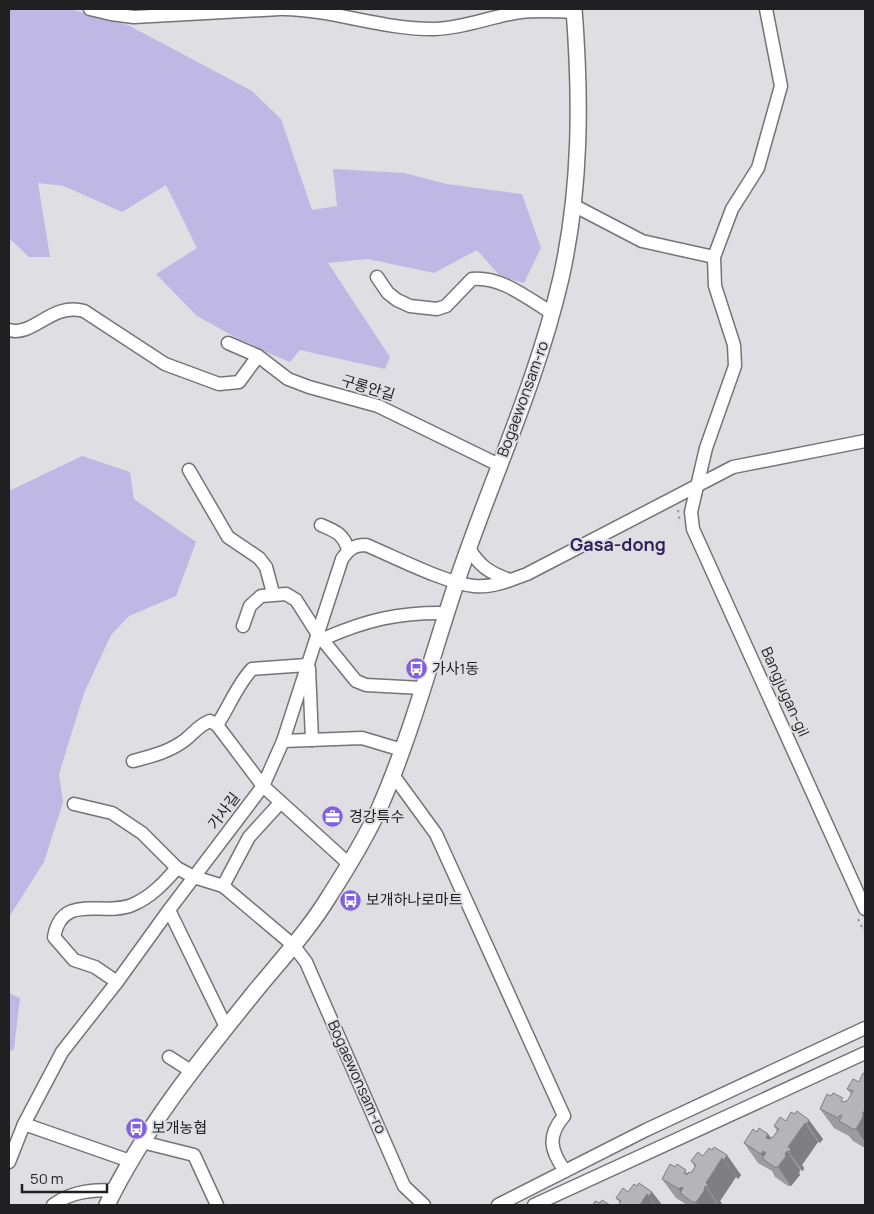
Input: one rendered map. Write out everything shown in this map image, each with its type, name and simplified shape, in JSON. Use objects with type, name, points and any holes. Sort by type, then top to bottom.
[{"type":"main road","name":"Bogaewonsam-ro","points":[[108,1205],[130,1160],[191,1071],[328,900],[365,837],[393,774],[456,582],[526,396],[552,313],[561,277],[573,205],[579,117],[574,10]]},
{"type":"street","points":[[90,9],[134,17],[280,9]]},
{"type":"street","points":[[284,9],[336,14],[416,29],[460,26],[542,10],[574,10]]},
{"type":"street","points":[[573,205],[642,241],[714,257],[732,209],[758,168],[781,86],[766,9]]},
{"type":"street","name":"Bangjugan-gil","points":[[714,257],[716,286],[734,346],[735,366],[706,448],[691,512],[693,529],[865,909]]},
{"type":"street","points":[[377,278],[388,293],[410,306],[437,309],[446,306],[472,279],[483,278],[504,285],[552,313]]},
{"type":"street","points":[[9,330],[27,329],[61,310],[74,308],[84,311],[165,364],[219,384],[239,382],[258,356]]},
{"type":"street","name":"구롱안길","points":[[228,343],[258,356],[288,379],[309,387],[378,406],[499,465]]},
{"type":"street","points":[[321,525],[338,532],[345,538],[348,550],[357,545],[366,545],[456,582],[475,586],[510,580],[680,496],[697,484],[748,463],[865,441]]},
{"type":"street","points":[[189,470],[228,537],[260,558],[263,562],[273,594]]},
{"type":"street","points":[[469,548],[476,562],[484,569],[510,580]]},
{"type":"street","name":"가사길","points":[[9,1162],[24,1124],[62,1052],[117,982],[194,876],[263,786],[283,741],[308,663],[320,636],[342,559],[348,550]]},
{"type":"street","points":[[243,626],[250,606],[261,596],[286,594],[296,600],[350,677],[366,685],[422,688]]},
{"type":"street","points":[[320,636],[376,619],[421,612],[447,613]]},
{"type":"street","points":[[217,725],[231,704],[244,678],[252,669],[308,663],[312,740]]},
{"type":"street","points":[[133,761],[162,754],[185,740],[201,724],[210,721],[217,725],[263,786],[349,864]]},
{"type":"street","points":[[283,741],[362,738],[402,750]]},
{"type":"street","points":[[393,774],[436,834],[564,1116],[555,1127],[551,1139],[558,1161],[565,1171]]},
{"type":"street","points":[[223,886],[249,837],[280,803]]},
{"type":"street","points":[[74,804],[112,813],[125,820],[142,833],[177,868],[223,886],[293,945]]},
{"type":"street","points":[[117,982],[94,967],[74,960],[54,937],[56,924],[69,913],[80,908],[121,908],[132,905],[160,888],[177,868]]},
{"type":"street","points":[[169,910],[226,1027]]},
{"type":"street","name":"Bogaewonsam-ro","points":[[293,945],[306,962],[404,1186],[424,1205]]},
{"type":"street","points":[[498,1205],[646,1130],[865,1028]]},
{"type":"street","points":[[534,1205],[865,1053]]},
{"type":"street","points":[[168,1057],[191,1071]]},
{"type":"street","points":[[24,1124],[130,1160]]},
{"type":"street","points":[[142,1142],[194,1156],[218,1205]]},
{"type":"street","points":[[53,1205],[63,1198],[76,1193],[94,1190],[115,1190]]},
{"type":"shaded area","points":[[9,9],[70,9],[128,25],[252,91],[281,119],[312,210],[337,206],[333,169],[404,173],[447,184],[522,194],[541,248],[524,283],[501,277],[477,250],[434,273],[368,259],[328,263],[390,357],[385,369],[300,350],[290,362],[251,346],[197,316],[156,274],[197,248],[166,185],[122,212],[64,186],[38,183],[50,257],[29,257],[9,238]]},
{"type":"shaded area","points":[[82,456],[130,472],[134,499],[196,542],[176,596],[129,616],[111,635],[84,693],[59,774],[63,802],[44,862],[9,917],[9,491]]},
{"type":"shaded area","points":[[9,993],[20,998],[14,1049],[9,1052]]},
{"type":"building","points":[[863,1073],[865,1074],[865,1112],[863,1112],[863,1117],[856,1129],[853,1129],[839,1121],[842,1116],[840,1115],[838,1118],[820,1109],[827,1094],[831,1096],[833,1093],[843,1098],[841,1101],[844,1102],[848,1100],[853,1091],[847,1089],[853,1079],[859,1082]]},
{"type":"building","points":[[797,1111],[809,1120],[788,1147],[791,1149],[789,1152],[787,1151],[786,1156],[778,1167],[774,1167],[762,1158],[766,1153],[763,1151],[761,1154],[744,1143],[753,1129],[757,1132],[759,1128],[768,1134],[766,1138],[773,1137],[779,1129],[774,1126],[780,1117],[786,1121],[791,1112],[795,1114]]},
{"type":"building","points":[[714,1147],[727,1155],[724,1160],[722,1158],[706,1183],[707,1187],[705,1186],[704,1191],[696,1202],[692,1202],[680,1193],[683,1188],[679,1189],[662,1179],[670,1164],[675,1167],[677,1164],[686,1170],[684,1173],[687,1175],[689,1172],[691,1173],[696,1165],[691,1161],[698,1152],[703,1156],[709,1148],[712,1150]]},
{"type":"building","points":[[639,1183],[652,1192],[649,1196],[647,1194],[640,1205],[618,1205],[621,1201],[616,1198],[623,1188],[628,1192],[634,1184],[637,1186]]},
{"type":"building","points":[[602,1200],[610,1205],[593,1205],[595,1201],[600,1203]]},
{"type":"place","name":"가사1동","points":[[416,669]]},
{"type":"place","name":"경강특수","points":[[333,817]]},
{"type":"place","name":"보개하나로마트","points":[[350,900]]},
{"type":"place","name":"보개농협","points":[[136,1128]]},
{"type":"district","name":"Gasa-dong","points":[[618,545]]}]
